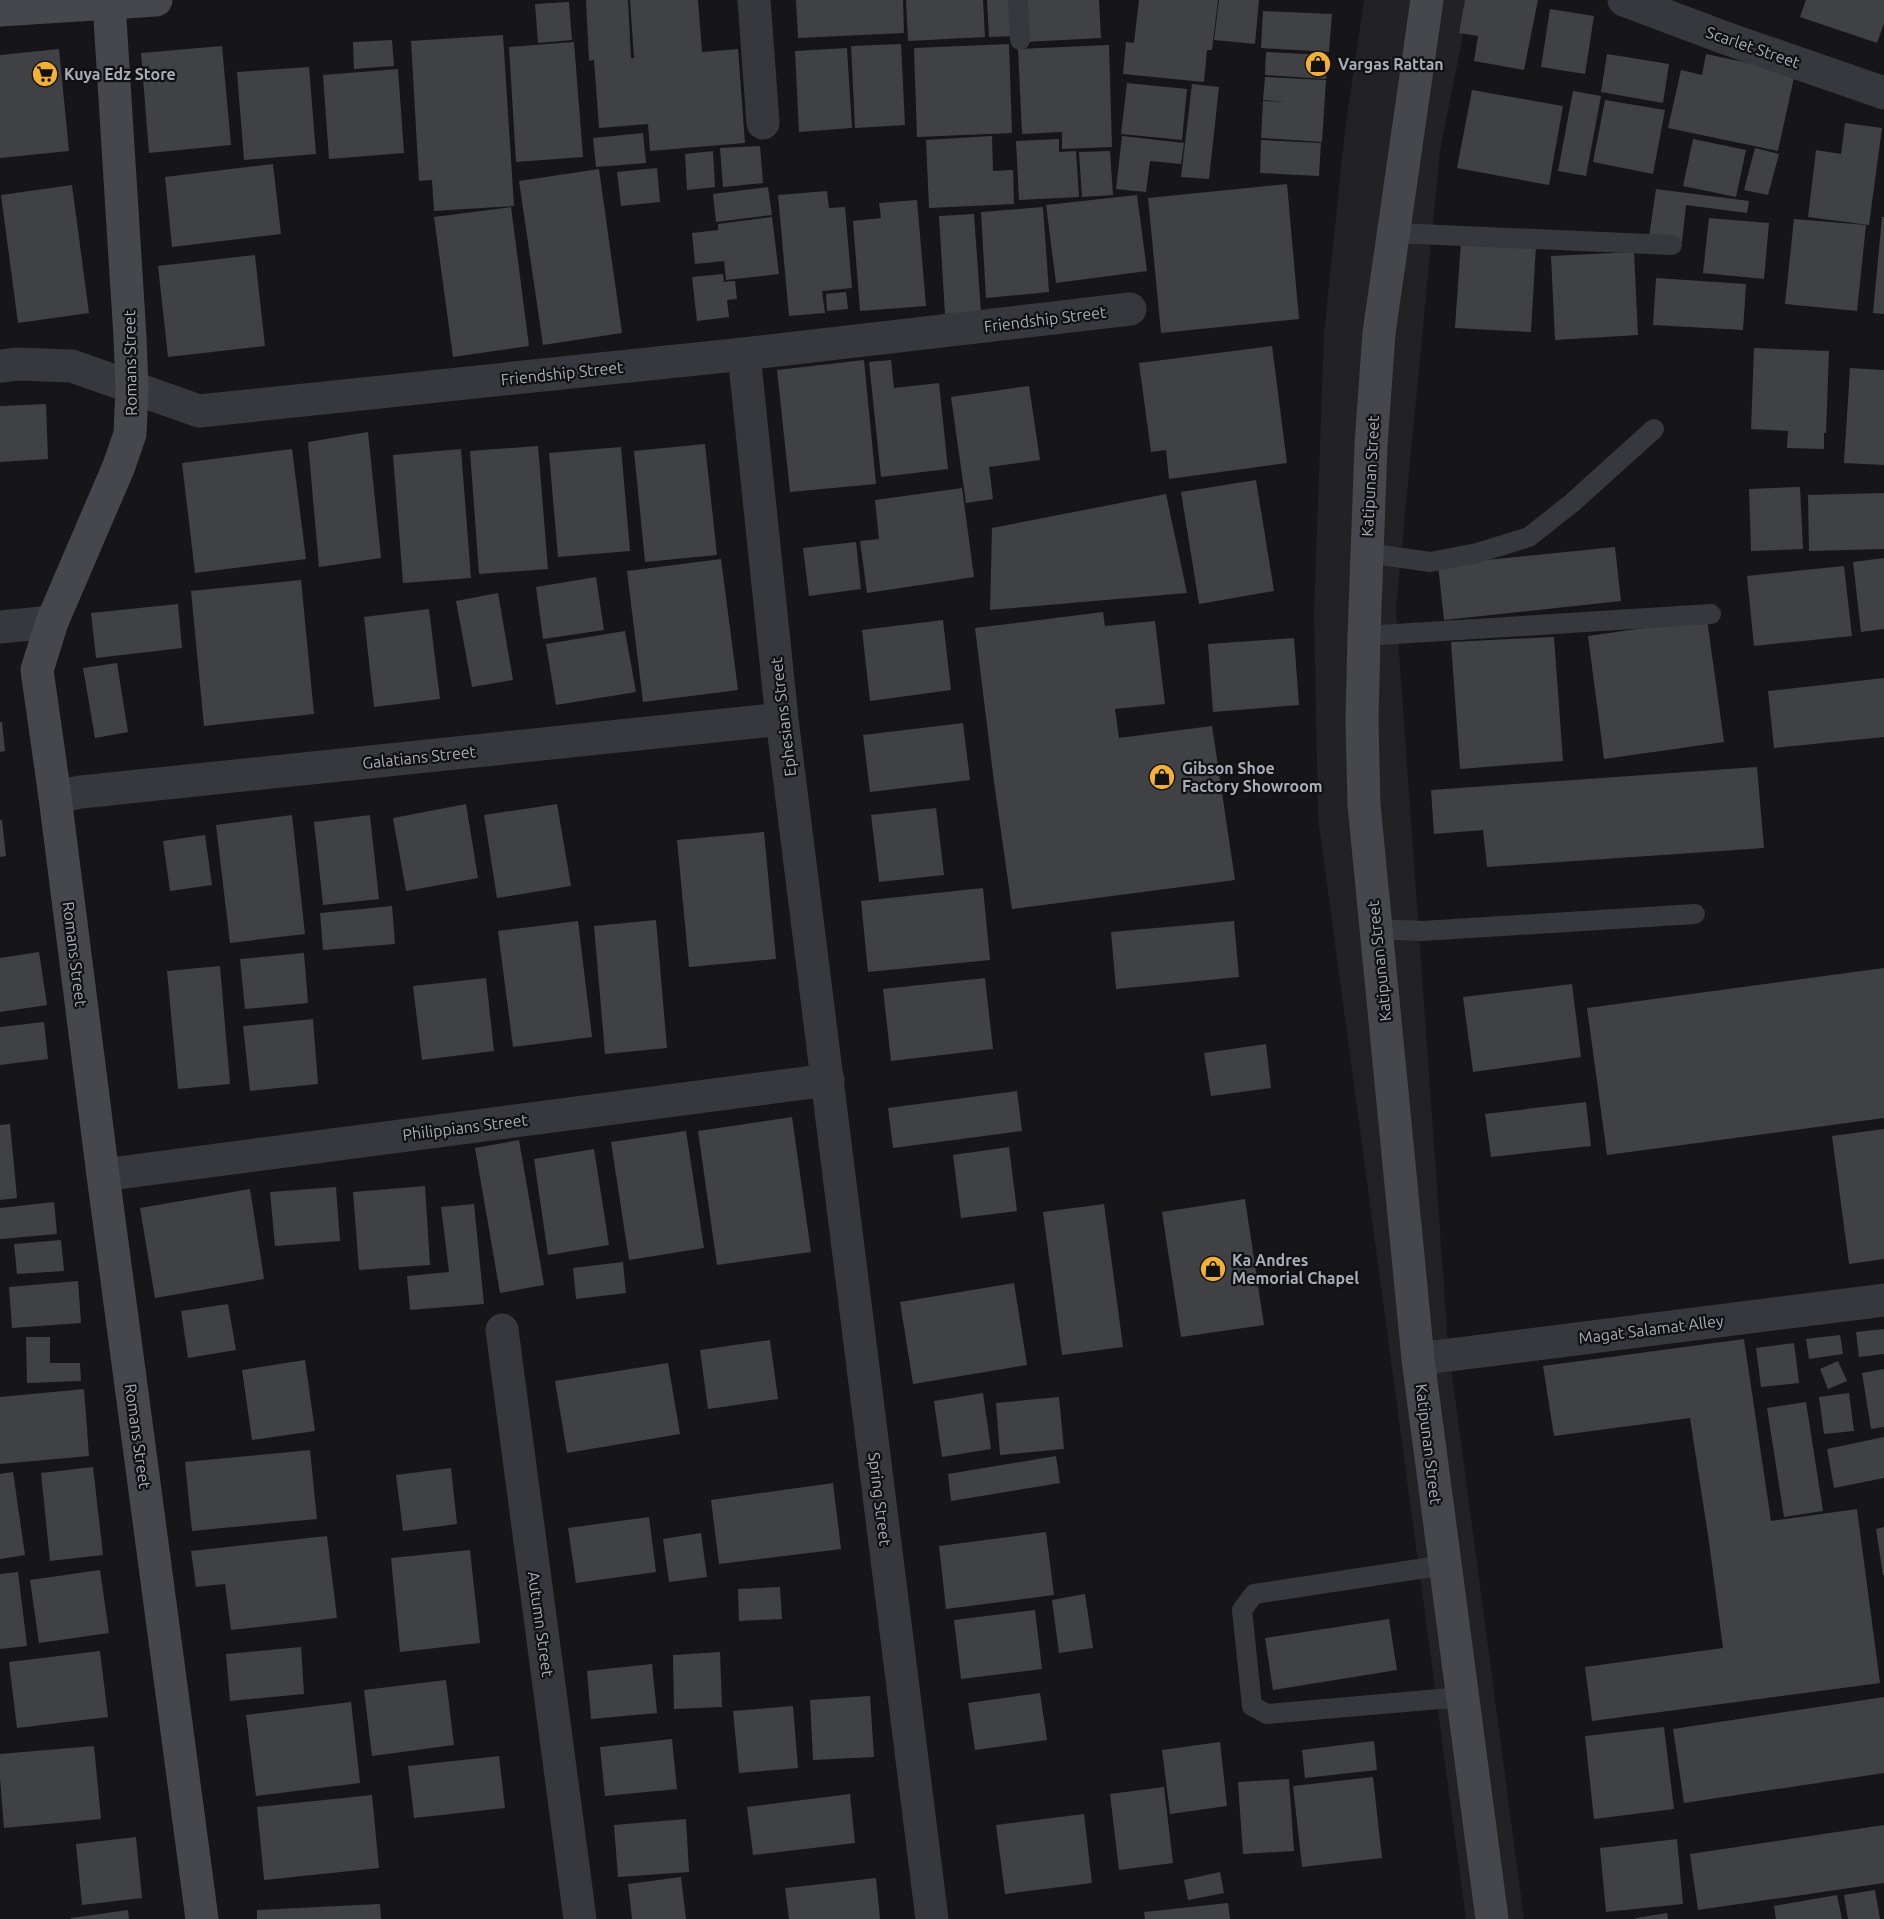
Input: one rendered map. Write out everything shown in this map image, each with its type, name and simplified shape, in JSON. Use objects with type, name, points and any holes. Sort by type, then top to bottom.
[{"type":"street","points":[[0,10],[49,3],[156,0]]},
{"type":"street","points":[[754,0],[764,123]]},
{"type":"street","name":"Katipunan Street","points":[[1426,0],[1379,333],[1371,445],[1364,636],[1362,721],[1364,805],[1418,1359],[1492,1919]]},
{"type":"street","name":"Scarlet Street","points":[[1624,0],[1884,93]]},
{"type":"street","name":"Romans Street","points":[[109,3],[130,337],[132,389],[130,434],[115,477],[51,622],[37,670],[202,1919]]},
{"type":"street","name":"Friendship Street","points":[[0,366],[18,364],[72,366],[199,411],[744,354],[1130,309]]},
{"type":"street","name":"Ephesians Street","points":[[744,354],[783,719],[828,1080]]},
{"type":"street","points":[[0,627],[51,622]]},
{"type":"street","name":"Galatians Street","points":[[55,797],[81,792],[783,719]]},
{"type":"street","name":"Philippians Street","points":[[103,1175],[828,1080]]},
{"type":"street","name":"Spring Street","points":[[828,1080],[932,1919]]},
{"type":"street","name":"Magat Salamat Alley","points":[[1418,1359],[1884,1299]]},
{"type":"street","name":"Autumn Street","points":[[502,1330],[580,1919]]},
{"type":"lane","points":[[1018,0],[1020,40]]},
{"type":"lane","points":[[1394,233],[1672,246]]},
{"type":"lane","points":[[1367,553],[1430,562],[1477,553],[1529,537],[1572,503],[1654,429]]},
{"type":"lane","points":[[1364,636],[1711,614]]},
{"type":"lane","points":[[1376,929],[1422,931],[1695,914]]},
{"type":"lane","points":[[1445,1565],[1254,1594],[1242,1610],[1252,1706],[1268,1714],[1462,1696]]},
{"type":"shaded area","points":[[1364,0],[1470,0],[1440,151],[1396,608],[1448,1344],[1524,1919],[1466,1919],[1318,817],[1314,613],[1324,333],[1345,130]]},
{"type":"building","points":[[586,0],[628,0],[631,58],[634,58],[630,0],[698,0],[702,52],[738,49],[745,143],[650,151],[648,124],[599,128],[594,60],[589,61]]},
{"type":"building","points":[[796,0],[903,0],[904,33],[798,38]]},
{"type":"building","points":[[906,0],[983,0],[985,37],[908,41]]},
{"type":"building","points":[[987,0],[1014,0],[1016,36],[989,37]]},
{"type":"building","points":[[1023,0],[1099,0],[1101,38],[1025,42]]},
{"type":"building","points":[[1139,0],[1218,0],[1212,50],[1207,50],[1204,82],[1123,74],[1126,42],[1134,43]]},
{"type":"building","points":[[1219,0],[1259,0],[1255,44],[1214,40]]},
{"type":"building","points":[[1465,0],[1538,0],[1524,70],[1474,61],[1478,36],[1459,33]]},
{"type":"building","points":[[1806,0],[1884,0],[1884,23],[1877,43],[1800,17]]},
{"type":"building","points":[[569,2],[572,40],[538,43],[535,4]]},
{"type":"building","points":[[1550,9],[1594,16],[1585,74],[1541,67]]},
{"type":"building","points":[[1263,11],[1332,14],[1329,52],[1261,48]]},
{"type":"building","points":[[503,35],[514,206],[434,211],[432,180],[419,181],[411,41]]},
{"type":"building","points":[[392,40],[394,66],[354,69],[353,42]]},
{"type":"building","points":[[574,42],[583,157],[516,162],[509,47]]},
{"type":"building","points":[[901,44],[905,125],[855,128],[851,46]]},
{"type":"building","points":[[1009,44],[1012,133],[917,137],[914,48]]},
{"type":"building","points":[[1109,45],[1112,147],[1062,149],[1062,132],[1022,134],[1018,49]]},
{"type":"building","points":[[222,46],[231,145],[149,153],[141,53]]},
{"type":"building","points":[[847,48],[852,128],[799,132],[795,51]]},
{"type":"building","points":[[59,49],[69,151],[0,158],[0,55]]},
{"type":"building","points":[[1266,52],[1328,55],[1326,79],[1265,75]]},
{"type":"building","points":[[1607,54],[1669,64],[1663,103],[1601,92]]},
{"type":"building","points":[[1706,54],[1795,73],[1778,151],[1668,128],[1681,70],[1702,75]]},
{"type":"building","points":[[309,67],[316,154],[244,160],[237,72]]},
{"type":"building","points":[[398,69],[404,153],[329,159],[323,75]]},
{"type":"building","points":[[1265,77],[1326,80],[1322,142],[1261,138],[1263,101],[1287,102],[1263,100]]},
{"type":"building","points":[[1127,83],[1187,89],[1182,140],[1121,134]]},
{"type":"building","points":[[1192,84],[1219,87],[1209,179],[1181,177]]},
{"type":"building","points":[[1472,90],[1563,106],[1549,185],[1457,168]]},
{"type":"building","points":[[1573,91],[1601,96],[1586,176],[1558,171]]},
{"type":"building","points":[[1605,100],[1665,110],[1653,174],[1593,162]]},
{"type":"building","points":[[1845,123],[1882,128],[1869,225],[1808,217],[1816,150],[1841,154]]},
{"type":"building","points":[[643,133],[646,163],[596,167],[593,138]]},
{"type":"building","points":[[992,136],[993,171],[1013,170],[1014,204],[929,208],[926,140]]},
{"type":"building","points":[[1122,136],[1184,143],[1181,164],[1150,161],[1146,192],[1116,189]]},
{"type":"building","points":[[1059,139],[1059,152],[1076,151],[1079,197],[1019,200],[1016,141]]},
{"type":"building","points":[[1693,139],[1746,150],[1736,197],[1683,186]]},
{"type":"building","points":[[1261,140],[1321,143],[1319,176],[1260,173]]},
{"type":"building","points":[[760,146],[763,183],[723,187],[720,148]]},
{"type":"building","points":[[1755,148],[1779,154],[1768,195],[1744,190]]},
{"type":"building","points":[[713,151],[715,187],[687,190],[685,154]]},
{"type":"building","points":[[1110,151],[1113,195],[1082,197],[1079,152]]},
{"type":"building","points":[[273,164],[281,234],[172,247],[165,177]]},
{"type":"building","points":[[657,168],[660,202],[621,206],[617,172]]},
{"type":"building","points":[[599,169],[622,333],[543,345],[519,181]]},
{"type":"building","points":[[1287,184],[1299,319],[1161,333],[1148,198]]},
{"type":"building","points":[[72,185],[89,313],[18,323],[1,195]]},
{"type":"building","points":[[768,187],[772,215],[716,222],[713,194]]},
{"type":"building","points":[[1656,189],[1749,201],[1747,213],[1686,205],[1682,242],[1649,237]]},
{"type":"building","points":[[827,191],[829,208],[845,207],[852,288],[822,291],[825,313],[789,316],[778,195]]},
{"type":"building","points":[[1137,195],[1147,271],[1056,283],[1046,205]]},
{"type":"building","points":[[917,200],[926,306],[860,311],[853,221],[881,218],[879,203]]},
{"type":"building","points":[[511,207],[529,346],[453,357],[434,217]]},
{"type":"building","points":[[1043,207],[1049,292],[986,298],[981,212]]},
{"type":"building","points":[[974,214],[981,312],[945,314],[939,216]]},
{"type":"building","points":[[772,217],[779,274],[726,280],[724,261],[695,264],[692,233],[718,230],[718,224]]},
{"type":"building","points":[[1882,217],[1884,217],[1884,314],[1873,313]]},
{"type":"building","points":[[1709,218],[1769,223],[1764,279],[1703,273]]},
{"type":"building","points":[[1794,219],[1866,225],[1857,311],[1785,304]]},
{"type":"building","points":[[1461,241],[1536,245],[1531,332],[1455,328]]},
{"type":"building","points":[[1634,252],[1638,335],[1555,340],[1551,256]]},
{"type":"building","points":[[255,255],[265,346],[168,357],[158,266]]},
{"type":"building","points":[[723,274],[724,281],[721,282],[735,281],[737,299],[727,300],[729,317],[697,321],[692,277]]},
{"type":"building","points":[[1656,278],[1746,284],[1743,330],[1653,325]]},
{"type":"building","points":[[846,292],[848,309],[827,311],[826,294]]},
{"type":"building","points":[[1272,346],[1287,463],[1169,479],[1166,450],[1151,452],[1139,363]]},
{"type":"building","points":[[1754,348],[1829,351],[1824,449],[1787,448],[1788,431],[1751,429]]},
{"type":"building","points":[[864,360],[876,484],[790,492],[777,370]]},
{"type":"building","points":[[891,360],[894,388],[939,383],[948,469],[881,477],[869,362]]},
{"type":"building","points":[[1850,368],[1884,370],[1884,465],[1844,463]]},
{"type":"building","points":[[1029,386],[1040,460],[989,467],[993,499],[966,503],[951,397]]},
{"type":"building","points":[[46,404],[48,459],[0,462],[0,406]]},
{"type":"building","points":[[368,432],[381,558],[319,567],[308,442]]},
{"type":"building","points":[[705,444],[717,555],[645,562],[634,451]]},
{"type":"building","points":[[538,446],[548,569],[479,574],[470,451]]},
{"type":"building","points":[[621,447],[630,551],[558,557],[549,453]]},
{"type":"building","points":[[292,449],[306,559],[195,573],[182,463]]},
{"type":"building","points":[[461,449],[471,578],[403,583],[393,455]]},
{"type":"building","points":[[1256,480],[1274,591],[1199,604],[1181,492]]},
{"type":"building","points":[[1800,487],[1803,549],[1751,551],[1749,489]]},
{"type":"building","points":[[962,488],[974,577],[867,593],[860,541],[879,539],[875,500]]},
{"type":"building","points":[[1884,493],[1884,549],[1809,551],[1808,495]]},
{"type":"building","points":[[1166,494],[1187,593],[990,610],[992,528]]},
{"type":"building","points":[[856,542],[861,589],[809,596],[803,548]]},
{"type":"building","points":[[1615,547],[1621,601],[1444,620],[1438,565]]},
{"type":"building","points":[[1884,558],[1884,629],[1861,632],[1853,562]]},
{"type":"building","points":[[721,559],[738,690],[643,702],[627,571]]},
{"type":"building","points":[[1844,566],[1852,636],[1754,646],[1747,576]]},
{"type":"building","points":[[596,577],[604,630],[543,639],[536,587]]},
{"type":"building","points":[[301,580],[314,714],[204,726],[191,591]]},
{"type":"building","points":[[498,593],[513,680],[472,687],[456,601]]},
{"type":"building","points":[[178,604],[182,648],[96,658],[91,613]]},
{"type":"building","points":[[429,609],[440,699],[374,707],[364,617]]},
{"type":"building","points":[[1103,612],[1105,626],[1155,621],[1165,704],[1115,709],[1119,738],[1212,726],[1235,880],[1012,909],[975,628]]},
{"type":"building","points":[[1707,619],[1724,742],[1604,759],[1588,636]]},
{"type":"building","points":[[943,620],[951,690],[870,701],[862,630]]},
{"type":"building","points":[[625,631],[636,692],[556,705],[546,644]]},
{"type":"building","points":[[1554,637],[1563,761],[1460,769],[1451,642]]},
{"type":"building","points":[[1294,638],[1299,705],[1213,712],[1208,644]]},
{"type":"building","points":[[117,663],[128,732],[95,738],[83,668]]},
{"type":"building","points":[[1884,678],[1884,737],[1774,748],[1768,691]]},
{"type":"building","points":[[0,722],[2,722],[5,751],[0,752]]},
{"type":"building","points":[[963,723],[970,780],[870,792],[863,735]]},
{"type":"building","points":[[1757,767],[1764,848],[1487,867],[1483,830],[1434,834],[1431,790]]},
{"type":"building","points":[[466,804],[478,878],[406,891],[393,818]]},
{"type":"building","points":[[557,804],[571,886],[497,898],[484,815]]},
{"type":"building","points":[[936,808],[944,875],[879,882],[871,815]]},
{"type":"building","points":[[292,815],[305,934],[230,943],[216,825]]},
{"type":"building","points":[[370,815],[379,899],[323,905],[314,822]]},
{"type":"building","points":[[0,820],[2,820],[6,856],[0,857]]},
{"type":"building","points":[[764,832],[776,959],[689,967],[677,840]]},
{"type":"building","points":[[205,835],[212,885],[170,891],[163,841]]},
{"type":"building","points":[[983,888],[990,960],[868,972],[861,901]]},
{"type":"building","points":[[392,906],[395,944],[323,950],[320,913]]},
{"type":"building","points":[[656,920],[667,1048],[605,1054],[594,926]]},
{"type":"building","points":[[578,921],[592,1037],[513,1047],[498,931]]},
{"type":"building","points":[[1234,921],[1239,977],[1116,989],[1111,932]]},
{"type":"building","points":[[39,952],[47,1005],[0,1012],[0,958]]},
{"type":"building","points":[[304,953],[308,1003],[245,1009],[240,959]]},
{"type":"building","points":[[220,966],[230,1084],[178,1089],[167,971]]},
{"type":"building","points":[[1884,968],[1884,1118],[1607,1155],[1587,1008]]},
{"type":"building","points":[[486,978],[494,1051],[422,1060],[413,986]]},
{"type":"building","points":[[985,978],[993,1049],[891,1061],[883,989]]},
{"type":"building","points":[[1572,984],[1581,1057],[1473,1072],[1463,997]]},
{"type":"building","points":[[313,1019],[318,1084],[250,1091],[243,1026]]},
{"type":"building","points":[[44,1022],[48,1059],[0,1065],[0,1027]]},
{"type":"building","points":[[1266,1044],[1271,1088],[1211,1096],[1204,1053]]},
{"type":"building","points":[[1017,1091],[1022,1131],[893,1148],[888,1108]]},
{"type":"building","points":[[1586,1102],[1591,1146],[1491,1157],[1485,1114]]},
{"type":"building","points":[[792,1117],[811,1252],[717,1265],[698,1131]]},
{"type":"building","points":[[10,1124],[17,1198],[0,1200],[0,1125]]},
{"type":"building","points":[[1884,1129],[1884,1259],[1849,1264],[1832,1136]]},
{"type":"building","points":[[686,1131],[704,1248],[629,1260],[611,1142]]},
{"type":"building","points":[[519,1140],[544,1285],[500,1293],[475,1148]]},
{"type":"building","points":[[1009,1147],[1017,1211],[961,1218],[953,1155]]},
{"type":"building","points":[[594,1149],[609,1245],[548,1255],[534,1159]]},
{"type":"building","points":[[425,1186],[430,1265],[359,1270],[353,1192]]},
{"type":"building","points":[[336,1187],[340,1241],[275,1246],[270,1192]]},
{"type":"building","points":[[250,1189],[264,1279],[155,1298],[140,1208]]},
{"type":"building","name":"Ka Andres Memorial Chapel","points":[[1245,1199],[1264,1325],[1181,1337],[1162,1212]]},
{"type":"building","points":[[54,1202],[57,1234],[0,1239],[0,1208]]},
{"type":"building","points":[[474,1204],[484,1304],[410,1310],[407,1276],[449,1272],[441,1207]]},
{"type":"building","points":[[1104,1204],[1123,1347],[1062,1355],[1043,1212]]},
{"type":"building","points":[[61,1240],[64,1271],[17,1274],[14,1244]]},
{"type":"building","points":[[623,1262],[626,1293],[576,1299],[573,1268]]},
{"type":"building","points":[[78,1281],[81,1323],[12,1328],[9,1287]]},
{"type":"building","points":[[1014,1283],[1027,1365],[913,1384],[900,1302]]},
{"type":"building","points":[[228,1304],[236,1350],[188,1358],[181,1311]]},
{"type":"building","points":[[1884,1329],[1884,1354],[1859,1357],[1856,1332]]},
{"type":"building","points":[[1840,1335],[1843,1354],[1809,1359],[1806,1339]]},
{"type":"building","points":[[26,1337],[50,1337],[50,1363],[80,1363],[81,1381],[27,1383]]},
{"type":"building","points":[[1744,1339],[1771,1521],[1857,1509],[1880,1683],[1592,1721],[1585,1667],[1723,1648],[1709,1542],[1690,1418],[1554,1436],[1543,1366]]},
{"type":"building","points":[[770,1340],[778,1399],[708,1409],[700,1350]]},
{"type":"building","points":[[1794,1343],[1799,1383],[1761,1387],[1756,1348]]},
{"type":"building","points":[[305,1360],[315,1431],[252,1440],[242,1370]]},
{"type":"building","points":[[1838,1361],[1847,1381],[1828,1389],[1820,1369]]},
{"type":"building","points":[[668,1363],[680,1434],[567,1453],[555,1381]]},
{"type":"building","points":[[1884,1369],[1884,1427],[1871,1429],[1862,1373]]},
{"type":"building","points":[[84,1389],[89,1456],[0,1464],[0,1397]]},
{"type":"building","points":[[983,1393],[991,1449],[942,1457],[934,1401]]},
{"type":"building","points":[[1849,1393],[1854,1431],[1824,1434],[1819,1397]]},
{"type":"building","points":[[1059,1397],[1064,1449],[1000,1455],[996,1403]]},
{"type":"building","points":[[1806,1402],[1823,1511],[1784,1517],[1767,1408]]},
{"type":"building","points":[[1884,1437],[1884,1478],[1834,1488],[1827,1449]]},
{"type":"building","points":[[310,1450],[317,1519],[192,1531],[185,1462]]},
{"type":"building","points":[[1056,1456],[1060,1483],[951,1501],[948,1474]]},
{"type":"building","points":[[93,1467],[103,1555],[50,1561],[41,1473]]},
{"type":"building","points":[[451,1468],[457,1524],[403,1531],[396,1475]]},
{"type":"building","points":[[13,1472],[25,1555],[0,1559],[0,1474]]},
{"type":"building","points":[[833,1483],[841,1549],[719,1564],[711,1500]]},
{"type":"building","points":[[649,1517],[656,1572],[576,1583],[568,1528]]},
{"type":"building","points":[[1884,1527],[1884,1575],[1883,1575],[1876,1529]]},
{"type":"building","points":[[1046,1532],[1054,1595],[946,1609],[939,1546]]},
{"type":"building","points":[[701,1533],[707,1577],[669,1582],[663,1539]]},
{"type":"building","points":[[327,1536],[337,1618],[231,1630],[225,1584],[196,1587],[191,1551]]},
{"type":"building","points":[[470,1550],[480,1643],[400,1652],[391,1558]]},
{"type":"building","points":[[100,1570],[109,1633],[39,1643],[30,1580]]},
{"type":"building","points":[[18,1572],[27,1646],[0,1649],[0,1574]]},
{"type":"building","points":[[780,1587],[782,1619],[739,1621],[738,1589]]},
{"type":"building","points":[[1085,1594],[1093,1648],[1059,1653],[1052,1600]]},
{"type":"building","points":[[1035,1610],[1042,1669],[961,1679],[954,1620]]},
{"type":"building","points":[[1389,1619],[1397,1670],[1273,1690],[1265,1638]]},
{"type":"building","points":[[301,1647],[304,1694],[230,1701],[226,1654]]},
{"type":"building","points":[[100,1651],[108,1717],[17,1728],[9,1662]]},
{"type":"building","points":[[720,1652],[722,1707],[674,1709],[673,1655]]},
{"type":"building","points":[[652,1664],[657,1713],[591,1719],[587,1671]]},
{"type":"building","points":[[446,1680],[454,1745],[372,1756],[364,1690]]},
{"type":"building","points":[[1040,1693],[1047,1740],[975,1750],[968,1703]]},
{"type":"building","points":[[870,1696],[874,1757],[813,1760],[810,1700]]},
{"type":"building","points":[[1884,1697],[1884,1773],[1684,1803],[1673,1729]]},
{"type":"building","points":[[351,1702],[360,1783],[256,1796],[246,1715]]},
{"type":"building","points":[[793,1706],[798,1768],[739,1773],[733,1711]]},
{"type":"building","points":[[1664,1727],[1674,1809],[1594,1819],[1585,1736]]},
{"type":"building","points":[[672,1739],[677,1789],[605,1796],[600,1747]]},
{"type":"building","points":[[1374,1741],[1377,1770],[1305,1778],[1302,1750]]},
{"type":"building","points":[[1220,1742],[1227,1806],[1170,1814],[1162,1750]]},
{"type":"building","points":[[94,1746],[101,1819],[4,1828],[0,1754]]},
{"type":"building","points":[[499,1756],[505,1808],[414,1818],[408,1766]]},
{"type":"building","points":[[1373,1777],[1382,1858],[1302,1867],[1293,1786]]},
{"type":"building","points":[[1289,1779],[1294,1851],[1243,1854],[1238,1782]]},
{"type":"building","points":[[1164,1787],[1173,1863],[1119,1870],[1110,1794]]},
{"type":"building","points":[[850,1794],[855,1843],[753,1855],[747,1807]]},
{"type":"building","points":[[372,1795],[379,1868],[264,1880],[257,1807]]},
{"type":"building","points":[[1084,1814],[1092,1883],[1005,1894],[996,1825]]},
{"type":"building","points":[[686,1819],[689,1872],[618,1877],[614,1825]]},
{"type":"building","points":[[1884,1825],[1884,1883],[1698,1910],[1690,1854]]},
{"type":"building","points":[[136,1837],[142,1898],[82,1905],[76,1844]]},
{"type":"building","points":[[1677,1839],[1683,1904],[1606,1912],[1600,1848]]},
{"type":"building","points":[[1220,1872],[1224,1893],[1188,1900],[1184,1880]]},
{"type":"building","points":[[681,1877],[686,1919],[632,1919],[628,1884]]},
{"type":"building","points":[[876,1878],[880,1919],[789,1919],[785,1888]]},
{"type":"building","points":[[1875,1890],[1880,1919],[1848,1919],[1844,1895]]},
{"type":"building","points":[[1837,1895],[1842,1919],[1776,1919],[1774,1906]]},
{"type":"building","points":[[1228,1903],[1230,1919],[1145,1919],[1144,1912]]},
{"type":"building","points":[[380,1904],[381,1919],[257,1919],[257,1910]]},
{"type":"building","points":[[128,1910],[129,1919],[71,1919],[71,1918]]},
{"type":"building","points":[[1667,1913],[1668,1919],[1636,1919],[1636,1918]]},
{"type":"place","name":"Vargas Rattan","points":[[1318,64]]},
{"type":"place","name":"Kuya Edz Store","points":[[45,74]]},
{"type":"place","name":"Gibson Shoe Factory Showroom","points":[[1162,777]]},
{"type":"place","name":"Ka Andres Memorial Chapel","points":[[1213,1269]]}]
